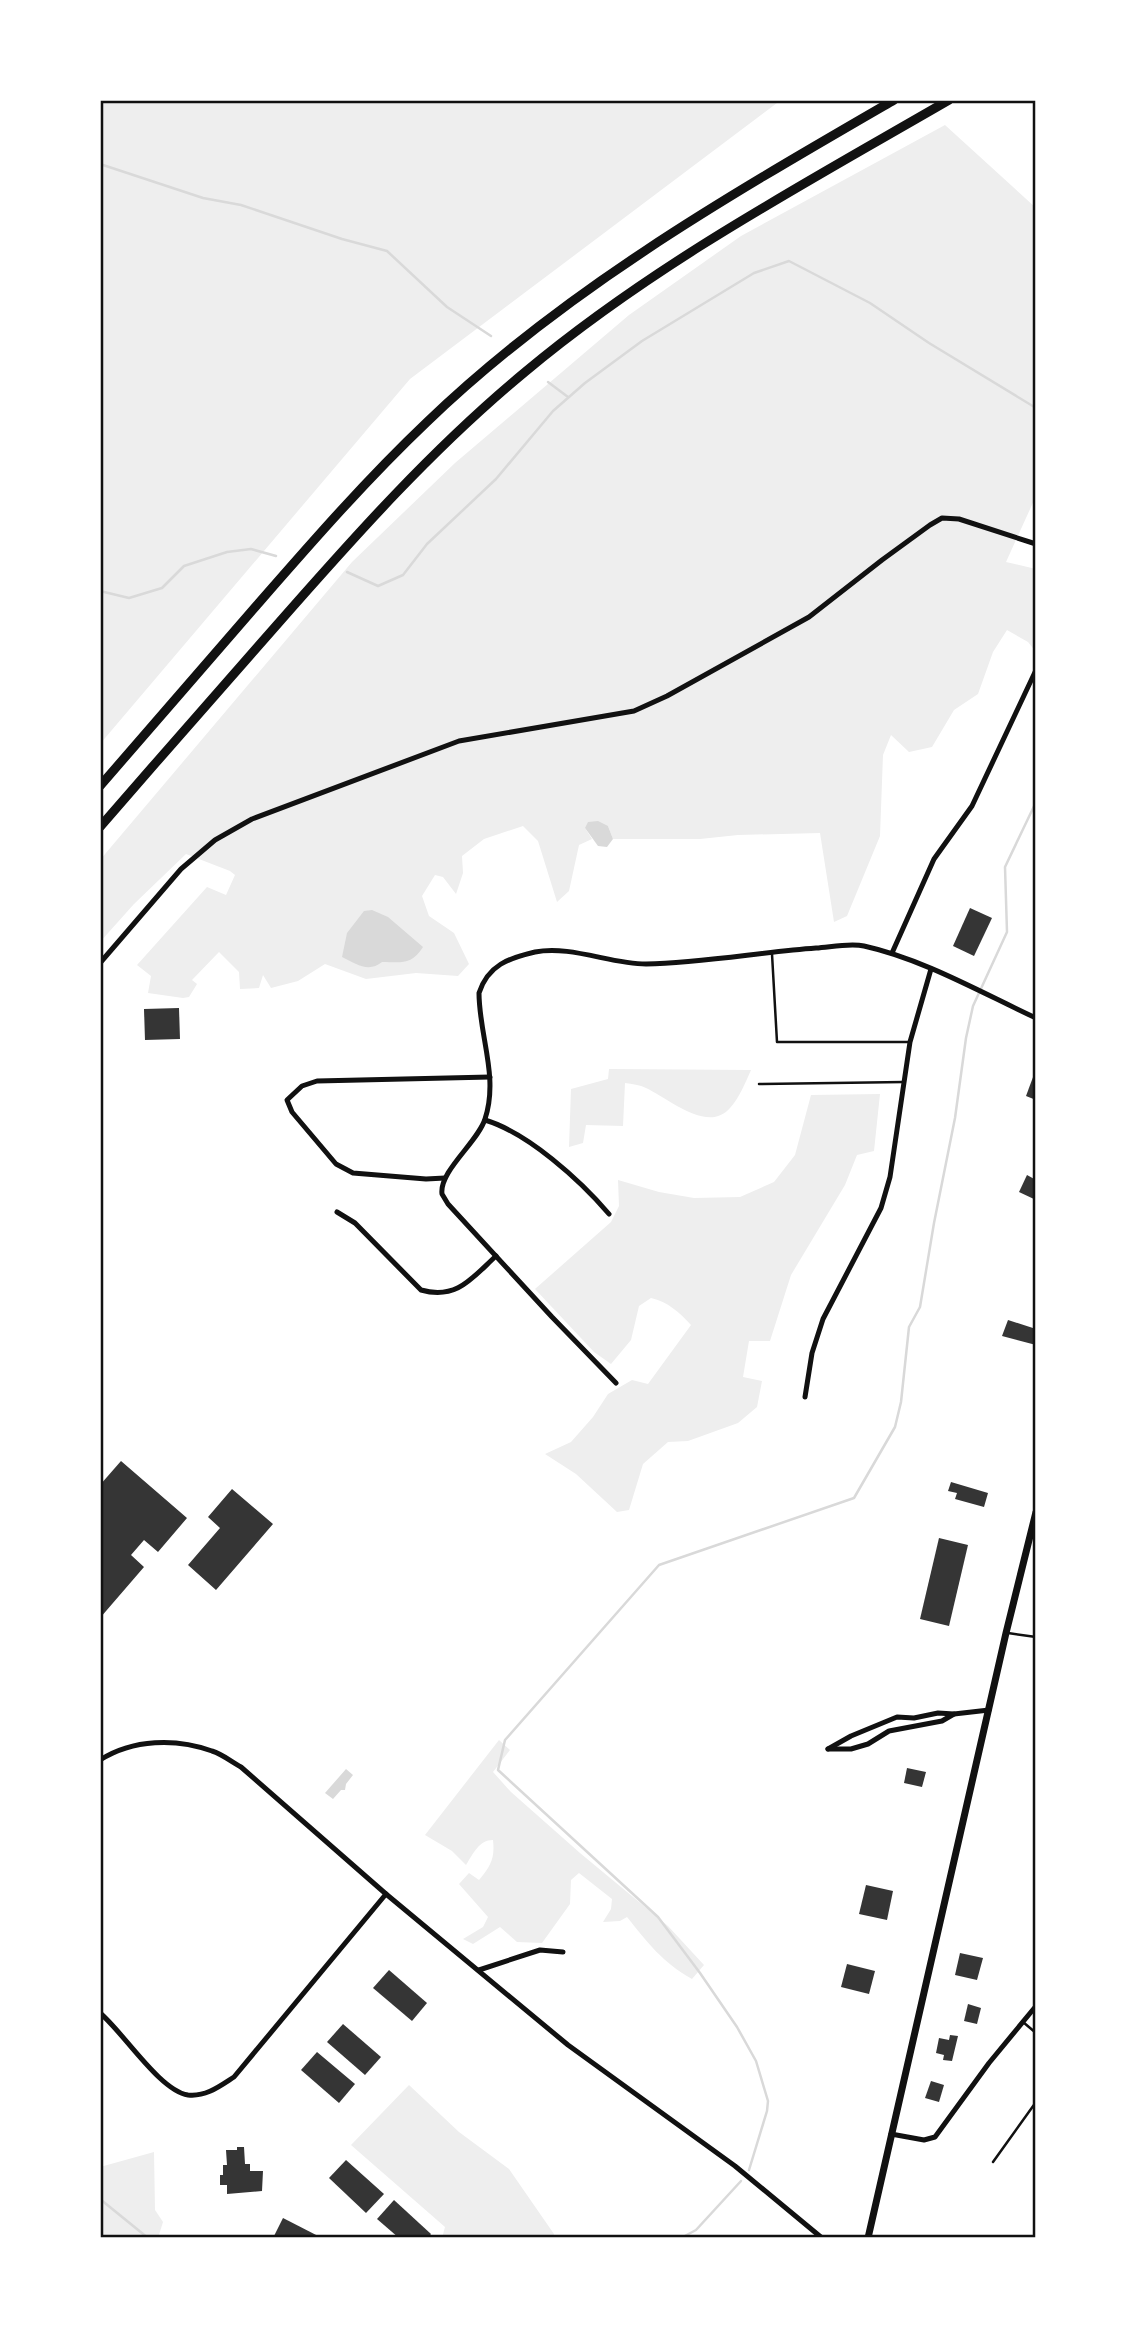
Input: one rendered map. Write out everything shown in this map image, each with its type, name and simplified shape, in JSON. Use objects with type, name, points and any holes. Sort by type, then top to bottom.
[{"type":"highway","points":[[100,786],[346,502],[428,421],[506,352],[596,282],[678,228],[894,100]]},
{"type":"highway","points":[[100,827],[368,521],[448,439],[526,371],[611,306],[692,251],[949,100]]},
{"type":"main road","points":[[867,2238],[1036,1512]]},
{"type":"street","points":[[100,963],[181,869],[215,840],[252,819],[459,741],[634,711],[762,645],[809,617],[882,560],[942,519],[960,519],[1036,544]]},
{"type":"street","points":[[892,953],[934,859],[972,806],[1036,670]]},
{"type":"street","points":[[616,1383],[443,1198],[441,1188],[445,1178],[485,1121],[489,1102],[490,1077],[479,993],[490,972],[512,958],[540,951],[574,953],[644,964],[860,945],[892,953],[931,969],[1036,1018]]},
{"type":"street","points":[[805,1396],[812,1353],[823,1319],[881,1208],[890,1177],[910,1042],[931,969]]},
{"type":"street","points":[[445,1178],[353,1173],[336,1164],[292,1112],[287,1100],[302,1086],[317,1081],[490,1077]]},
{"type":"street","points":[[485,1121],[499,1125],[562,1167],[579,1180],[609,1214]]},
{"type":"street","points":[[337,1212],[355,1223],[421,1290],[433,1293],[448,1292],[462,1287],[496,1256]]},
{"type":"street","points":[[954,1714],[942,1721],[889,1731],[868,1744],[851,1749],[828,1749],[851,1736],[897,1717],[914,1718],[938,1713],[989,1710]]},
{"type":"street","points":[[100,1760],[132,1746],[162,1742],[187,1744],[215,1752],[241,1767],[386,1894],[568,2045],[735,2166],[822,2238]]},
{"type":"street","points":[[100,2013],[165,2083],[187,2095],[216,2089],[234,2077],[386,1894]]},
{"type":"street","points":[[479,1970],[540,1950],[563,1952]]},
{"type":"street","points":[[891,2134],[924,2140],[935,2137],[1036,2006]]},
{"type":"lane","points":[[772,951],[777,1042],[910,1042]]},
{"type":"lane","points":[[759,1084],[904,1082]]},
{"type":"lane","points":[[1006,1633],[1036,1637]]},
{"type":"lane","points":[[1023,2022],[1036,2033]]},
{"type":"lane","points":[[993,2162],[1036,2102]]},
{"type":"shaded area","points":[[100,100],[781,100],[410,379],[100,744]]},
{"type":"shaded area","points":[[945,125],[1036,208],[1036,496],[1006,562],[1036,569],[1036,652],[1028,642],[1007,630],[993,652],[978,694],[954,710],[932,747],[909,752],[891,735],[883,755],[880,836],[847,916],[834,922],[820,833],[700,839],[613,839],[608,826],[585,828],[592,839],[579,845],[569,891],[557,902],[538,841],[523,826],[484,839],[462,856],[463,873],[456,894],[443,877],[435,875],[422,896],[429,916],[454,933],[469,964],[458,976],[416,973],[366,979],[325,964],[298,981],[271,988],[263,975],[259,988],[240,989],[239,972],[219,952],[192,980],[197,984],[189,997],[148,993],[151,976],[137,965],[207,887],[226,895],[235,875],[186,854],[134,904],[100,942],[100,860],[352,562],[455,463],[629,315],[741,236]]},
{"type":"shaded area","points":[[598,821],[608,826],[613,839],[607,847],[598,846],[585,828],[588,822]]},
{"type":"shaded area","points":[[372,910],[388,917],[423,947],[419,953],[405,962],[382,962],[372,967],[357,965],[342,957],[347,933],[364,911]]},
{"type":"shaded area","points":[[609,1069],[751,1070],[730,1108],[721,1115],[711,1117],[688,1111],[644,1087],[625,1083],[623,1126],[586,1125],[583,1143],[569,1147],[571,1089],[608,1079]]},
{"type":"shaded area","points":[[880,1094],[874,1151],[857,1155],[845,1185],[791,1275],[770,1341],[749,1341],[743,1377],[762,1381],[757,1407],[738,1423],[688,1441],[668,1442],[643,1464],[629,1510],[617,1512],[576,1474],[545,1454],[571,1442],[593,1417],[608,1394],[632,1380],[648,1384],[691,1325],[673,1308],[651,1298],[639,1306],[631,1340],[611,1364],[594,1352],[535,1289],[611,1222],[619,1206],[618,1180],[659,1192],[694,1198],[740,1197],[774,1182],[795,1155],[811,1095]]},
{"type":"shaded area","points":[[499,1740],[510,1750],[493,1772],[511,1792],[580,1853],[668,1926],[704,1965],[692,1979],[664,1959],[627,1917],[620,1921],[603,1922],[611,1909],[612,1899],[579,1873],[571,1880],[570,1904],[542,1943],[517,1942],[500,1927],[473,1944],[463,1939],[483,1927],[488,1917],[459,1884],[469,1873],[479,1880],[483,1875],[493,1857],[493,1840],[480,1845],[466,1865],[452,1851],[425,1835]]},
{"type":"shaded area","points":[[346,1769],[353,1775],[345,1790],[341,1790],[333,1799],[325,1793]]},
{"type":"shaded area","points":[[409,2085],[459,2132],[509,2169],[554,2234],[553,2238],[442,2238],[445,2227],[351,2145]]},
{"type":"shaded area","points":[[154,2152],[155,2210],[163,2222],[158,2238],[100,2238],[100,2167]]},
{"type":"building","points":[[970,908],[992,918],[974,956],[953,946]]},
{"type":"building","points":[[179,1008],[180,1039],[145,1040],[144,1009]]},
{"type":"building","points":[[1036,1069],[1036,1100],[1026,1096]]},
{"type":"building","points":[[1027,1175],[1036,1180],[1036,1200],[1019,1192]]},
{"type":"building","points":[[1008,1320],[1036,1329],[1036,1345],[1002,1336]]},
{"type":"building","points":[[121,1461],[187,1518],[158,1552],[144,1540],[131,1555],[144,1567],[100,1618],[100,1485]]},
{"type":"building","points":[[951,1482],[988,1493],[984,1507],[955,1499],[957,1493],[948,1491]]},
{"type":"building","points":[[232,1489],[273,1524],[216,1590],[188,1565],[220,1528],[208,1517]]},
{"type":"building","points":[[939,1538],[968,1545],[949,1626],[920,1619]]},
{"type":"building","points":[[907,1768],[926,1772],[922,1787],[904,1783]]},
{"type":"building","points":[[866,1885],[893,1891],[887,1920],[859,1914]]},
{"type":"building","points":[[960,1953],[983,1958],[977,1980],[955,1975]]},
{"type":"building","points":[[847,1964],[875,1971],[869,1994],[841,1987]]},
{"type":"building","points":[[389,1970],[427,2003],[412,2021],[373,1988]]},
{"type":"building","points":[[968,2004],[981,2008],[977,2024],[964,2021]]},
{"type":"building","points":[[343,2024],[381,2057],[365,2075],[327,2042]]},
{"type":"building","points":[[950,2035],[958,2036],[952,2061],[943,2060],[944,2055],[936,2053],[939,2038],[949,2040]]},
{"type":"building","points":[[317,2052],[355,2084],[339,2103],[301,2070]]},
{"type":"building","points":[[931,2081],[944,2085],[939,2102],[925,2098]]},
{"type":"building","points":[[237,2147],[244,2147],[245,2164],[250,2164],[250,2171],[263,2171],[262,2191],[227,2194],[227,2185],[220,2185],[223,2165],[227,2165],[226,2150],[237,2150]]},
{"type":"building","points":[[346,2160],[384,2194],[366,2213],[329,2178]]},
{"type":"building","points":[[394,2200],[431,2234],[428,2238],[399,2238],[377,2219]]},
{"type":"building","points":[[283,2218],[322,2238],[273,2238]]},
{"type":"waterway","points":[[100,164],[203,198],[241,205],[387,251],[447,307],[491,336]]},
{"type":"waterway","points":[[347,572],[378,586],[403,575],[427,544],[496,479],[553,411],[585,383],[642,341],[754,273],[789,261],[870,303],[929,343],[1036,408]]},
{"type":"waterway","points":[[548,382],[568,397]]},
{"type":"waterway","points":[[100,591],[129,598],[162,588],[184,566],[227,552],[251,549],[276,556]]},
{"type":"waterway","points":[[749,2170],[768,2101],[756,2061],[737,2027],[658,1917],[498,1770],[505,1740],[659,1565],[854,1498],[895,1427],[901,1402],[909,1327],[920,1307],[973,1006],[1007,932],[1005,867],[1036,802]]},
{"type":"waterway","points":[[681,2238],[696,2230],[741,2181]]},
{"type":"waterway","points":[[100,2199],[148,2238]]}]
